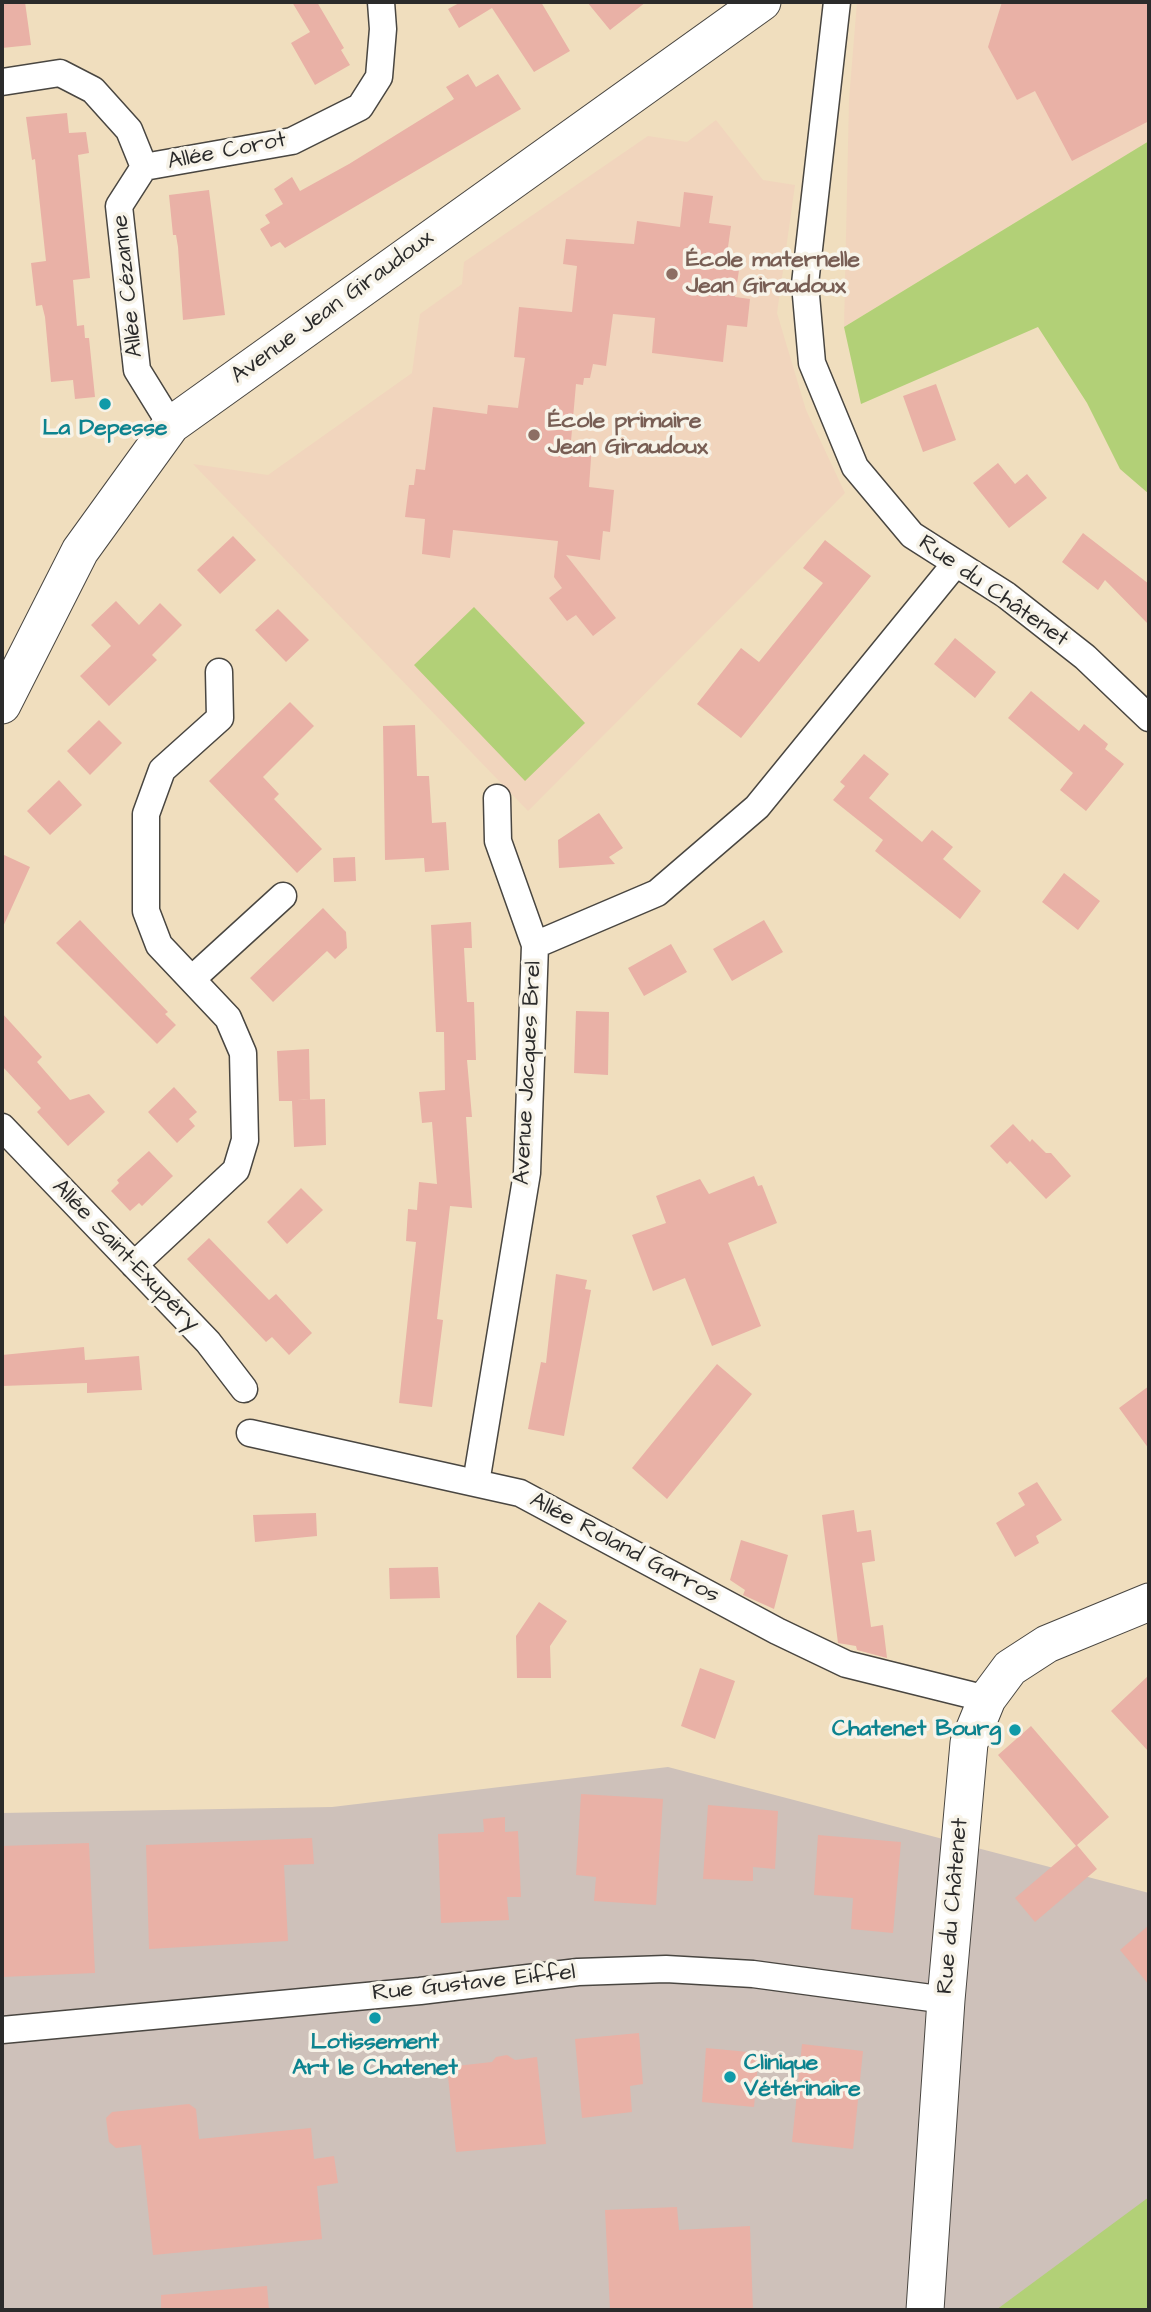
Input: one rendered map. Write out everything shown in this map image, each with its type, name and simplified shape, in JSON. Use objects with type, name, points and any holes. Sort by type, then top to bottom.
[{"type":"street","name":"Allée Corot","points":[[144,167],[292,141],[360,107],[379,78],[383,29],[381,2]]},
{"type":"street","name":"Avenue Jean Giraudoux","points":[[2,705],[80,551],[170,425],[762,2]]},
{"type":"street","name":"Rue du Châtenet","points":[[837,2],[805,284],[812,363],[855,467],[912,535],[1006,595],[1075,649],[1149,718]]},
{"type":"street","points":[[2,82],[60,73],[93,90],[129,130],[144,167]]},
{"type":"street","name":"Allée Cézanne","points":[[144,167],[119,206],[120,220],[137,370],[170,425]]},
{"type":"street","name":"Avenue Jacques Brel","points":[[476,1483],[527,1172],[535,945],[657,893],[757,807],[956,563]]},
{"type":"street","points":[[134,1265],[236,1170],[245,1140],[243,1053],[228,1018],[159,945],[146,911],[146,814],[162,770],[220,718],[219,672]]},
{"type":"street","points":[[497,798],[498,841],[535,945]]},
{"type":"street","points":[[192,979],[284,896]]},
{"type":"street","name":"Allée Saint-Exupéry","points":[[2,1127],[208,1342],[244,1390]]},
{"type":"street","name":"Allée Roland Garros","points":[[250,1433],[520,1493],[777,1631],[846,1664],[987,1699]]},
{"type":"street","name":"Rue du Châtenet","points":[[925,2310],[946,2000],[969,1744],[987,1699],[1010,1668],[1047,1644],[1149,1602]]},
{"type":"street","name":"Rue Gustave Eiffel","points":[[2,2029],[420,1991],[578,1972],[666,1969],[753,1974],[946,2000]]},
{"type":"shaded area","points":[[857,2],[1149,2],[1149,141],[844,327],[849,100]]},
{"type":"shaded area","points":[[716,120],[763,180],[795,185],[777,313],[806,410],[845,493],[528,811],[193,464],[268,475],[412,373],[420,314],[462,284],[464,262],[648,136],[687,142]]},
{"type":"shaded area","points":[[668,1767],[1149,1893],[1149,2310],[2,2310],[2,1813],[332,1807]]},
{"type":"green space","points":[[1149,141],[1149,494],[1120,469],[1087,403],[1038,327],[861,404],[844,327]]},
{"type":"green space","points":[[474,607],[585,723],[525,781],[414,665]]},
{"type":"green space","points":[[1149,2197],[1149,2310],[996,2310]]},
{"type":"building","points":[[2,2],[25,2],[31,45],[2,48]]},
{"type":"building","points":[[292,2],[317,2],[344,48],[341,50],[350,65],[315,85],[291,43],[310,32]]},
{"type":"building","points":[[461,2],[541,2],[570,51],[534,72],[492,8],[459,28],[448,9]]},
{"type":"building","points":[[587,2],[646,2],[610,30]]},
{"type":"building","points":[[1002,2],[1149,2],[1149,121],[1072,161],[1035,91],[1017,100],[988,47]]},
{"type":"building","points":[[468,74],[476,87],[498,74],[521,109],[285,248],[280,242],[271,247],[260,229],[270,223],[265,215],[283,204],[274,189],[292,177],[300,191],[349,164],[454,99],[446,87]]},
{"type":"building","points":[[67,113],[69,133],[86,132],[89,153],[78,155],[90,278],[73,280],[77,326],[84,325],[85,338],[89,338],[95,397],[75,399],[73,380],[51,382],[45,317],[42,305],[36,306],[31,263],[46,261],[35,159],[32,160],[26,117]]},
{"type":"building","points":[[209,190],[225,315],[183,320],[178,247],[176,235],[173,235],[169,195]]},
{"type":"building","points":[[684,192],[713,196],[709,223],[731,226],[725,268],[739,270],[735,297],[750,299],[747,327],[727,325],[723,362],[652,353],[655,318],[613,314],[606,366],[593,364],[590,378],[584,378],[583,385],[576,384],[571,441],[592,444],[589,487],[614,490],[610,532],[603,531],[600,560],[566,555],[616,618],[593,636],[576,615],[567,621],[549,598],[562,588],[554,577],[558,541],[453,530],[450,558],[422,554],[425,519],[405,517],[409,485],[414,485],[416,469],[425,470],[433,407],[487,414],[488,405],[518,408],[525,358],[514,357],[519,307],[572,312],[577,266],[563,264],[566,239],[634,244],[637,221],[680,227]]},
{"type":"building","points":[[936,384],[956,440],[923,452],[903,396]]},
{"type":"building","points":[[998,463],[1015,484],[1027,474],[1047,498],[1009,528],[973,483]]},
{"type":"building","points":[[1083,533],[1149,584],[1149,625],[1105,580],[1098,590],[1062,562]]},
{"type":"building","points":[[233,536],[256,560],[220,594],[197,570]]},
{"type":"building","points":[[825,540],[871,576],[741,738],[697,704],[741,648],[759,662],[823,583],[803,568]]},
{"type":"building","points":[[116,601],[139,625],[160,603],[182,625],[152,655],[157,660],[109,706],[80,676],[111,646],[91,625]]},
{"type":"building","points":[[278,609],[309,640],[286,662],[255,630]]},
{"type":"building","points":[[955,638],[996,672],[975,698],[934,664]]},
{"type":"building","points":[[1031,691],[1079,731],[1084,724],[1108,744],[1105,749],[1124,764],[1086,811],[1060,790],[1073,773],[1008,718]]},
{"type":"building","points":[[290,702],[314,726],[263,777],[279,794],[274,799],[322,849],[297,873],[209,781]]},
{"type":"building","points":[[99,720],[122,743],[90,775],[67,751]]},
{"type":"building","points":[[415,725],[417,776],[429,776],[432,823],[446,822],[449,870],[425,872],[424,858],[385,860],[383,726]]},
{"type":"building","points":[[864,754],[889,774],[869,798],[922,842],[932,830],[953,847],[943,859],[981,891],[960,919],[875,851],[883,840],[833,800],[845,786],[840,782]]},
{"type":"building","points":[[59,780],[82,805],[50,835],[27,811]]},
{"type":"building","points":[[599,813],[623,848],[609,857],[615,864],[559,868],[558,840]]},
{"type":"building","points":[[2,854],[30,867],[2,929]]},
{"type":"building","points":[[355,857],[356,881],[334,882],[333,858]]},
{"type":"building","points":[[1064,873],[1100,901],[1078,930],[1042,902]]},
{"type":"building","points":[[323,908],[346,932],[347,948],[335,959],[327,951],[273,1002],[250,978]]},
{"type":"building","points":[[80,920],[168,1012],[165,1014],[176,1025],[157,1044],[56,943]]},
{"type":"building","points":[[764,920],[783,952],[732,981],[713,949]]},
{"type":"building","points":[[471,922],[472,948],[464,948],[467,1002],[474,1002],[476,1060],[467,1060],[472,1117],[466,1117],[472,1208],[450,1206],[437,1319],[443,1320],[432,1407],[399,1403],[416,1242],[406,1241],[408,1209],[417,1210],[419,1182],[437,1184],[432,1122],[422,1123],[419,1092],[445,1090],[444,1032],[436,1032],[431,925]]},
{"type":"building","points":[[671,944],[687,972],[644,996],[628,968]]},
{"type":"building","points":[[576,1011],[609,1012],[608,1075],[574,1073]]},
{"type":"building","points":[[2,1013],[42,1057],[37,1062],[70,1100],[89,1094],[105,1112],[68,1146],[37,1112],[41,1108],[2,1066]]},
{"type":"building","points":[[309,1049],[310,1100],[325,1099],[326,1145],[294,1147],[292,1101],[279,1101],[277,1051]]},
{"type":"building","points":[[174,1087],[197,1112],[189,1119],[195,1126],[177,1143],[148,1112]]},
{"type":"building","points":[[1013,1124],[1030,1142],[1032,1139],[1046,1153],[1051,1153],[1071,1176],[1046,1199],[1010,1161],[1007,1164],[990,1146]]},
{"type":"building","points":[[149,1151],[173,1176],[142,1206],[139,1203],[130,1211],[111,1191],[119,1183],[117,1180]]},
{"type":"building","points":[[754,1176],[758,1186],[762,1185],[777,1223],[728,1243],[761,1326],[712,1346],[685,1278],[653,1291],[632,1235],[666,1223],[656,1196],[700,1179],[709,1194]]},
{"type":"building","points":[[301,1188],[323,1210],[287,1244],[267,1222]]},
{"type":"building","points":[[209,1238],[269,1300],[276,1294],[312,1333],[289,1355],[272,1337],[266,1342],[187,1259]]},
{"type":"building","points":[[556,1274],[587,1280],[585,1289],[591,1290],[564,1436],[528,1429],[541,1362],[546,1363]]},
{"type":"building","points":[[84,1347],[85,1360],[139,1356],[142,1390],[87,1393],[87,1383],[2,1386],[2,1355]]},
{"type":"building","points":[[717,1364],[752,1394],[667,1499],[632,1468]]},
{"type":"building","points":[[1149,1386],[1149,1449],[1119,1408]]},
{"type":"building","points":[[1037,1482],[1062,1520],[1036,1536],[1039,1543],[1015,1557],[996,1523],[1025,1505],[1018,1493]]},
{"type":"building","points":[[854,1510],[857,1532],[871,1530],[875,1561],[862,1563],[871,1627],[883,1625],[887,1658],[857,1650],[856,1646],[838,1643],[822,1515]]},
{"type":"building","points":[[316,1513],[317,1536],[255,1542],[253,1515]]},
{"type":"building","points":[[741,1540],[788,1555],[774,1609],[743,1595],[745,1590],[730,1580]]},
{"type":"building","points":[[438,1567],[440,1598],[390,1599],[389,1568]]},
{"type":"building","points":[[539,1602],[567,1621],[550,1646],[551,1678],[517,1678],[516,1636]]},
{"type":"building","points":[[700,1668],[735,1681],[715,1739],[681,1726]]},
{"type":"building","points":[[1149,1675],[1149,1752],[1111,1711]]},
{"type":"building","points":[[1031,1726],[1109,1817],[1077,1845],[1097,1869],[1035,1922],[1015,1898],[1076,1846],[998,1755]]},
{"type":"building","points":[[581,1794],[663,1799],[656,1905],[594,1901],[596,1877],[576,1875]]},
{"type":"building","points":[[708,1805],[778,1811],[775,1869],[753,1867],[753,1881],[703,1879]]},
{"type":"building","points":[[505,1817],[505,1832],[518,1831],[521,1897],[507,1897],[509,1920],[441,1923],[438,1834],[484,1832],[483,1819]]},
{"type":"building","points":[[818,1835],[901,1842],[893,1933],[851,1929],[853,1898],[814,1895]]},
{"type":"building","points":[[312,1838],[314,1864],[284,1865],[288,1941],[149,1949],[146,1845]]},
{"type":"building","points":[[89,1843],[95,1973],[2,1977],[2,1846]]},
{"type":"building","points":[[1149,1925],[1149,1985],[1120,1950]]},
{"type":"building","points":[[639,2033],[643,2084],[630,2086],[632,2112],[582,2118],[575,2039]]},
{"type":"building","points":[[802,2044],[863,2051],[853,2149],[792,2142]]},
{"type":"building","name":"Clinique Vétérinaire","points":[[706,2048],[759,2053],[754,2107],[702,2102]]},
{"type":"building","points":[[507,2055],[515,2060],[537,2057],[546,2144],[456,2152],[447,2067],[492,2062],[496,2057]]},
{"type":"building","points":[[189,2104],[196,2109],[199,2139],[311,2128],[314,2159],[334,2156],[338,2183],[317,2186],[322,2239],[153,2255],[141,2145],[116,2148],[109,2142],[106,2118],[112,2112]]},
{"type":"building","points":[[677,2207],[679,2230],[750,2226],[753,2310],[610,2310],[605,2210]]},
{"type":"building","points":[[267,2286],[269,2310],[161,2310],[161,2295]]},
{"type":"place","name":"École maternelle Jean Giraudoux","points":[[672,274]]},
{"type":"place","name":"La Depesse","points":[[105,404]]},
{"type":"place","name":"École primaire Jean Giraudoux","points":[[534,435]]},
{"type":"place","name":"Chatenet Bourg","points":[[1015,1730]]},
{"type":"place","name":"Lotissement Art le Chatenet","points":[[375,2018]]},
{"type":"place","name":"Clinique Vétérinaire","points":[[730,2077]]}]
